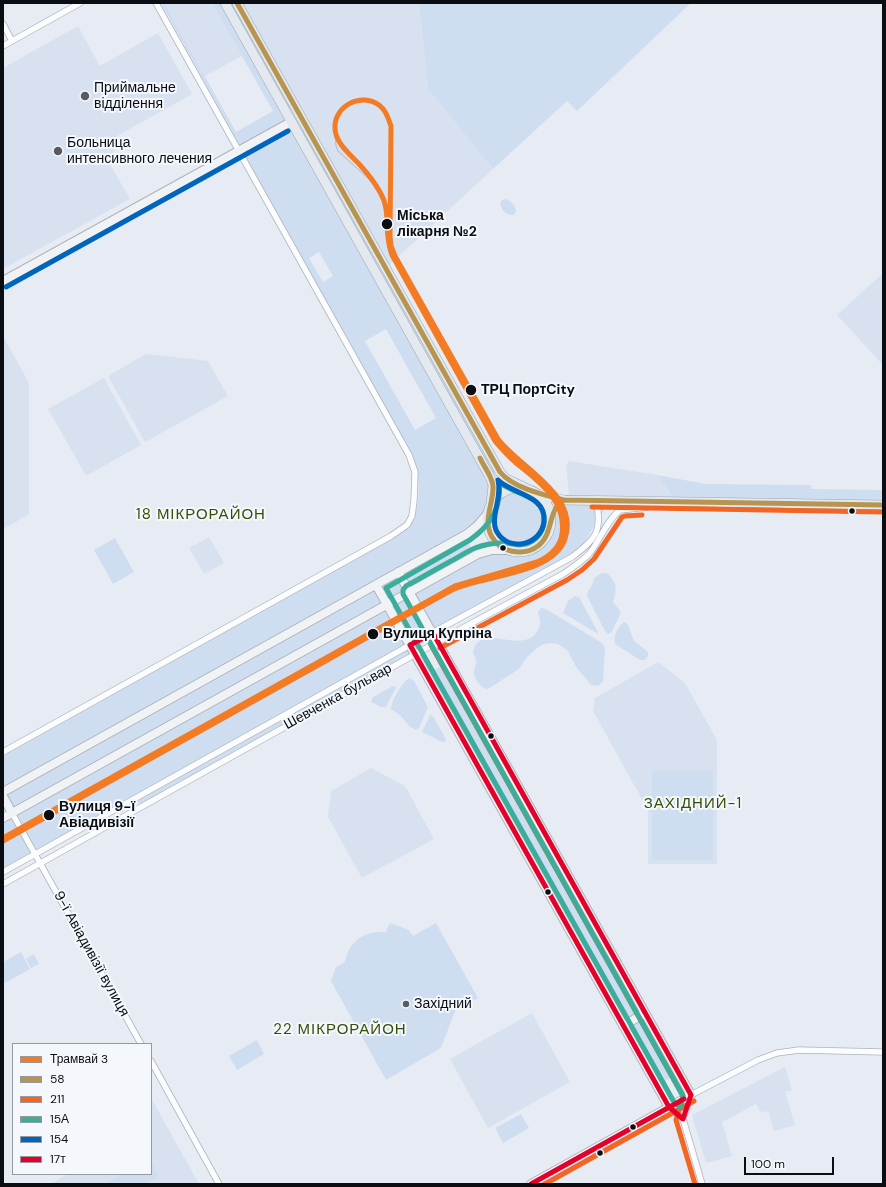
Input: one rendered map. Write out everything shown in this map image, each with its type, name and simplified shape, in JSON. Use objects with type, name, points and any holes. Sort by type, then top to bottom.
[{"type":"main road","points":[[224,3],[490,477],[493,489],[487,526],[491,536],[498,544],[507,550],[523,552],[538,546],[549,532],[552,512],[555,506],[564,500]]},
{"type":"main road","points":[[237,3],[500,472],[505,478],[534,492],[548,505],[551,518]]},
{"type":"main road","points":[[291,122],[301,116]]},
{"type":"main road","points":[[491,504],[498,495],[508,490],[520,488],[564,500],[883,505]]},
{"type":"street","points":[[3,46],[73,5],[80,3]]},
{"type":"street","points":[[3,752],[391,536],[407,525],[412,516],[415,472],[409,455],[156,3]]},
{"type":"street","points":[[3,24],[12,41]]},
{"type":"street","points":[[3,281],[291,122]]},
{"type":"street","name":"Шевченка бульвар","points":[[3,872],[410,645],[572,557],[580,551],[597,532],[599,518],[596,500]]},
{"type":"street","name":"Шевченка бульвар","points":[[3,884],[415,654],[557,577],[578,564],[589,554],[614,516],[620,510],[648,507],[658,502]]},
{"type":"street","points":[[3,792],[467,534],[478,525],[488,513]]},
{"type":"street","points":[[3,818],[478,554],[492,550],[507,550]]},
{"type":"street","points":[[398,572],[691,1095],[684,1119],[702,1184]]},
{"type":"street","points":[[376,585],[669,1107],[684,1119]]},
{"type":"street","points":[[3,796],[12,813]]},
{"type":"street","points":[[134,799],[139,808]]},
{"type":"street","name":"9-ї Авіадивізії вулиця","points":[[12,813],[140,1043]]},
{"type":"street","points":[[623,1026],[645,1013]]},
{"type":"street","points":[[531,1184],[669,1107],[758,1060],[777,1053],[799,1050],[883,1052]]},
{"type":"street","points":[[152,1063],[219,1184]]},
{"type":"shaded area","points":[[161,3],[164,3],[236,132],[273,111],[212,3],[220,3],[285,120],[240,146]]},
{"type":"shaded area","points":[[164,3],[212,3],[242,56],[205,76]]},
{"type":"shaded area","points":[[228,3],[234,3],[293,108],[288,111]]},
{"type":"shaded area","points":[[241,3],[419,3],[428,89],[493,169],[388,266]]},
{"type":"shaded area","points":[[419,3],[691,3],[577,111],[567,101],[493,169],[428,89]]},
{"type":"shaded area","name":"Больница интенсивного лечения","points":[[78,26],[100,66],[158,33],[192,94],[117,136],[111,166],[130,199],[3,269],[3,68]]},
{"type":"shaded area","points":[[289,126],[486,479],[488,494],[485,508],[477,521],[465,532],[3,788],[3,756],[404,531],[415,515],[418,483],[415,462],[412,454],[243,152]],"holes":[[[319,252],[333,276],[323,282],[309,258]],[[386,329],[436,418],[415,430],[365,341]]]},
{"type":"shaded area","points":[[304,128],[497,472],[492,475],[299,130]]},
{"type":"shaded area","points":[[504,199],[509,200],[514,205],[516,211],[514,215],[509,215],[501,208],[500,202]]},
{"type":"shaded area","points":[[883,273],[883,365],[837,315]]},
{"type":"shaded area","points":[[3,336],[29,383],[29,514],[3,529]]},
{"type":"shaded area","points":[[146,354],[208,361],[228,396],[145,442],[108,376]]},
{"type":"shaded area","points":[[104,378],[141,445],[86,476],[48,409]]},
{"type":"shaded area","points":[[569,461],[657,475],[673,497],[569,495],[566,465]]},
{"type":"shaded area","points":[[657,475],[706,484],[811,485],[811,489],[883,490],[883,501],[673,497]]},
{"type":"shaded area","points":[[514,493],[524,493],[534,497],[542,505],[546,515],[546,525],[542,535],[534,543],[524,547],[514,547],[504,543],[496,535],[492,525],[492,515],[496,505],[504,497]]},
{"type":"shaded area","points":[[567,504],[607,505],[582,546],[549,572],[522,581],[433,630],[414,594],[479,557],[505,553],[521,556],[538,551],[547,543],[553,533],[557,510]]},
{"type":"shaded area","points":[[209,537],[224,563],[204,574],[189,548]]},
{"type":"shaded area","points":[[115,538],[134,572],[113,584],[94,550]]},
{"type":"shaded area","points":[[466,539],[474,553],[410,588],[402,574]]},
{"type":"shaded area","points":[[602,573],[607,573],[615,584],[616,590],[613,602],[621,612],[612,632],[608,634],[587,596],[594,578]]},
{"type":"shaded area","points":[[398,576],[406,591],[388,601],[380,586]]},
{"type":"shaded area","points":[[376,589],[384,603],[13,809],[5,794]]},
{"type":"shaded area","points":[[409,596],[429,632],[411,641],[391,606]]},
{"type":"shaded area","points":[[575,596],[579,597],[598,634],[563,613],[568,601]]},
{"type":"shaded area","points":[[541,608],[546,609],[602,643],[605,648],[603,682],[598,686],[591,685],[576,667],[568,651],[558,644],[551,643],[544,644],[537,648],[527,657],[519,669],[488,689],[485,689],[478,683],[474,675],[476,662],[473,652],[477,643],[483,639],[492,638],[521,641],[530,639],[539,627],[540,623],[538,612]]},
{"type":"shaded area","points":[[387,609],[406,644],[36,850],[16,814]]},
{"type":"shaded area","points":[[625,622],[628,625],[634,641],[648,652],[648,656],[645,660],[640,660],[615,644],[617,631],[622,623]]},
{"type":"shaded area","points":[[409,648],[412,653],[140,805],[137,800]]},
{"type":"shaded area","points":[[658,662],[685,683],[717,740],[717,864],[648,864],[648,810],[593,711],[595,698]]},
{"type":"shaded area","points":[[446,663],[641,1012],[624,1022],[429,673]]},
{"type":"shaded area","points":[[410,678],[414,681],[428,707],[419,728],[416,730],[409,726],[401,716],[391,709],[398,691]]},
{"type":"shaded area","points":[[393,686],[396,688],[386,707],[381,707],[371,702],[373,697]]},
{"type":"shaded area","points":[[430,715],[433,716],[446,739],[445,742],[422,732]]},
{"type":"shaded area","points":[[371,768],[405,786],[434,839],[362,878],[328,817],[331,791]]},
{"type":"shaded area","points":[[652,771],[713,771],[713,860],[652,860]]},
{"type":"shaded area","points":[[11,817],[31,853],[3,868],[3,822]]},
{"type":"shaded area","name":"Західний","points":[[390,923],[409,930],[413,936],[436,923],[478,998],[455,1011],[441,1048],[386,1080],[331,981],[336,967],[345,962],[350,948],[359,938],[371,933],[386,932]]},
{"type":"shaded area","points":[[21,952],[30,969],[5,983],[3,979],[3,962]]},
{"type":"shaded area","points":[[34,954],[39,964],[31,968],[26,959]]},
{"type":"shaded area","points":[[532,1013],[570,1082],[488,1128],[450,1059]]},
{"type":"shaded area","points":[[645,1018],[677,1075],[659,1084],[627,1027]]},
{"type":"shaded area","points":[[257,1040],[264,1054],[237,1070],[229,1056]]},
{"type":"shaded area","points":[[785,1067],[792,1090],[785,1092],[795,1125],[774,1131],[769,1113],[765,1111],[761,1113],[756,1104],[722,1122],[732,1156],[706,1163],[692,1115]]},
{"type":"shaded area","points":[[152,1100],[199,1184],[50,1184],[66,1175],[152,1175]]},
{"type":"shaded area","points":[[521,1114],[529,1128],[503,1143],[495,1128]]},
{"type":"shaded area","points":[[152,1164],[159,1177],[145,1184],[108,1183],[121,1175],[152,1175]]},
{"type":"tram line","name":"3","points":[[3,838],[455,586],[537,562],[546,557],[557,547],[561,539],[562,522],[560,511],[555,501],[541,484],[511,459],[495,441],[392,255],[389,247],[386,207],[380,192],[369,175],[344,148],[338,139],[335,128],[339,113],[350,103],[364,100],[372,101],[383,109],[391,126],[390,236],[391,246],[395,256],[498,439],[545,483],[556,496],[564,509],[567,523],[565,539],[558,551],[546,560],[532,567],[465,585],[452,590],[3,841]]},
{"type":"tram line","points":[[335,129],[336,146],[338,151],[371,181]]},
{"type":"transit line","name":"58","points":[[237,3],[500,472],[506,478],[521,487],[564,500],[883,505]]},
{"type":"transit line","name":"154","points":[[6,287],[288,131]]},
{"type":"transit line","name":"58","points":[[480,458],[490,475],[493,486],[488,518],[489,531],[496,542],[505,549],[521,552],[532,550],[538,546],[543,541],[549,529],[555,510],[564,500]]},
{"type":"transit line","name":"154","points":[[498,480],[511,489],[534,500],[540,506],[543,512],[544,521],[542,529],[538,536],[531,541],[517,544],[509,543],[502,539],[497,532],[494,520],[499,493],[498,480]]},
{"type":"transit line","name":"15А","points":[[499,482],[504,486],[530,498],[540,506],[544,516],[544,525],[538,536],[525,544],[494,544],[472,549],[406,586],[403,590],[403,594],[683,1096],[680,1107],[674,1102],[386,588],[477,535],[489,522],[496,508],[499,500],[499,482]]},
{"type":"transit line","name":"211","points":[[592,507],[883,512]]},
{"type":"transit line","name":"211","points":[[440,648],[567,580],[582,570],[594,559],[622,517],[642,515]]},
{"type":"transit line","name":"17т","points":[[433,633],[691,1095],[683,1119],[669,1107],[410,645],[433,633]]},
{"type":"transit line","name":"211","points":[[431,645],[683,1096],[676,1120],[695,1184]]},
{"type":"transit line","name":"17т","points":[[531,1184],[684,1099]]},
{"type":"transit line","name":"211","points":[[545,1184],[694,1101]]},
{"type":"place","name":"Приймальне відділення","points":[[85,96]]},
{"type":"place","name":"Больница интенсивного лечения","points":[[58,151]]},
{"type":"place","name":"Міська лікарня №2","points":[[387,224]]},
{"type":"place","name":"ТРЦ ПортCity","points":[[471,390]]},
{"type":"place","name":"Вулиця Купріна","points":[[373,634]]},
{"type":"place","name":"Вулиця 9-ї Авіадивізії","points":[[49,815]]},
{"type":"place","name":"Західний","points":[[406,1004]]},
{"type":"district","name":"18 МІКРОРАЙОН","points":[[201,515]]},
{"type":"district","name":"ЗАХІДНИЙ-1","points":[[693,804]]},
{"type":"district","name":"22 МІКРОРАЙОН","points":[[340,1030]]}]
